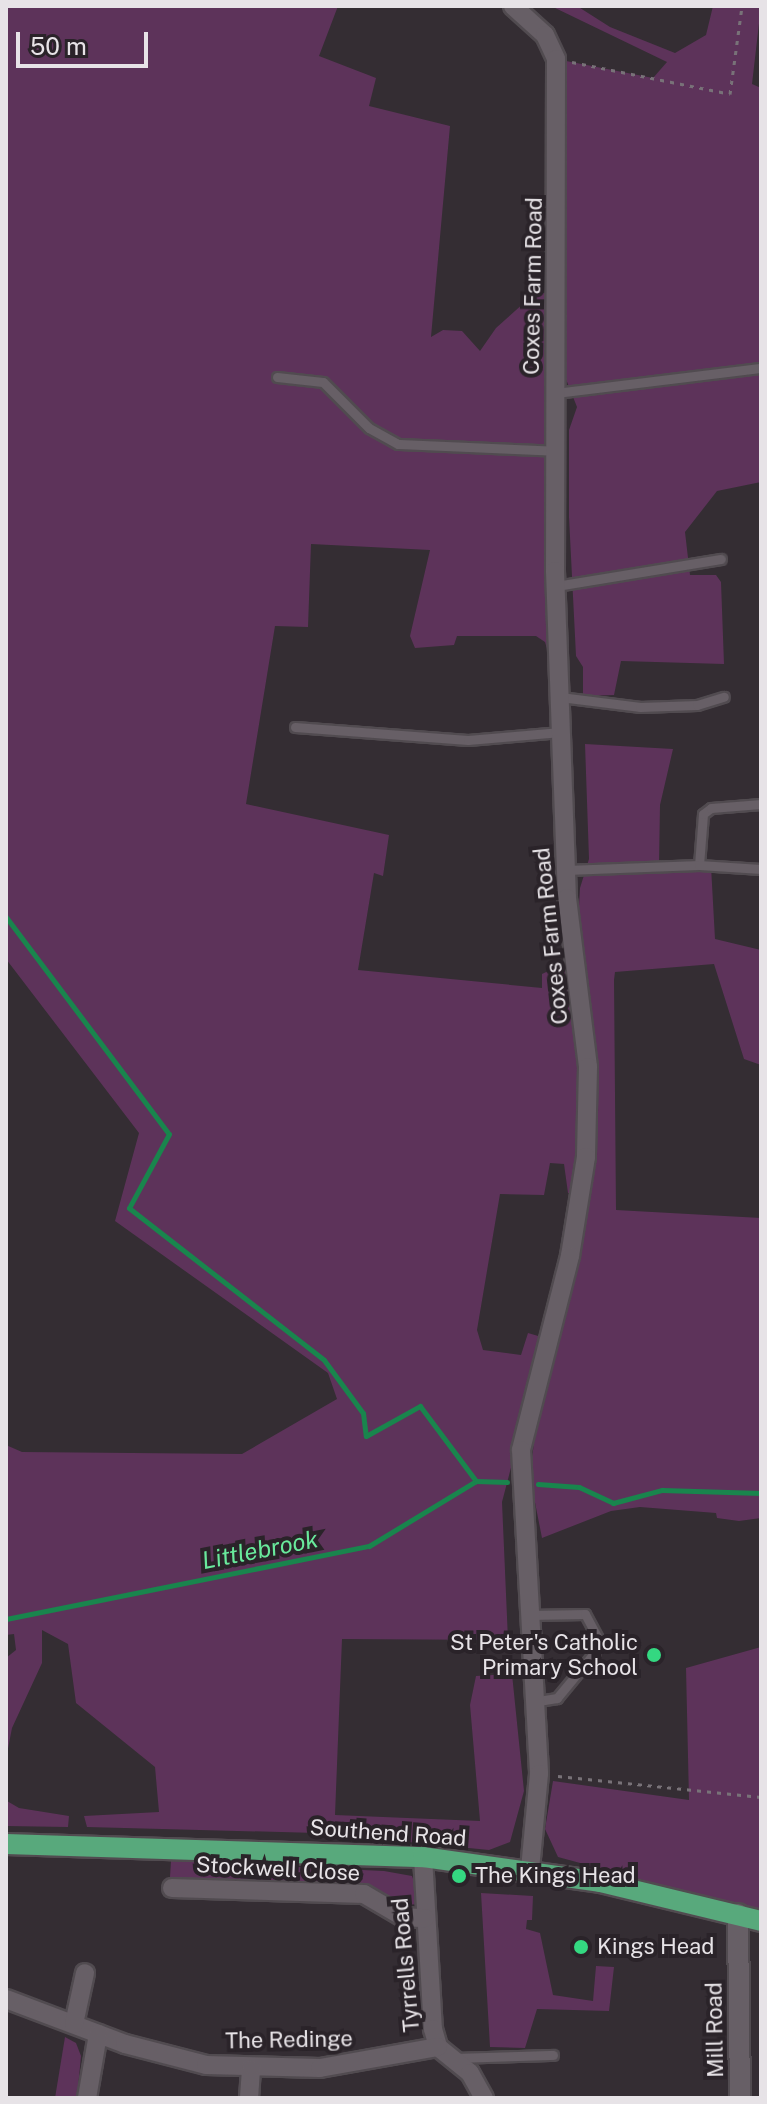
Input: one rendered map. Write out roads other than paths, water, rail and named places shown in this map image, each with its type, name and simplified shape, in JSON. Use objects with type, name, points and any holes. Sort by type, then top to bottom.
[{"type":"main road","name":"Southend Road","points":[[6,1844],[423,1857],[530,1870],[761,1921]]},
{"type":"street","name":"Coxes Farm Road","points":[[513,6],[545,35],[556,59],[556,586],[566,870],[588,1067],[586,1157],[570,1256],[521,1450],[539,1774],[530,1870]]},
{"type":"street","name":"Tyrrells Road","points":[[423,1857],[429,2005],[445,2052],[470,2073],[484,2098]]},
{"type":"street","name":"Stockwell Close","points":[[172,1888],[364,1894],[403,1917],[425,1918]]},
{"type":"street","name":"Mill Road","points":[[738,1914],[740,2098]]},
{"type":"street","points":[[74,2024],[85,1973]]},
{"type":"street","name":"The Redinge","points":[[6,1999],[163,2056],[251,2069],[320,2068],[445,2052]]},
{"type":"street","points":[[87,2098],[98,2034]]},
{"type":"street","points":[[249,2098],[251,2069]]},
{"type":"lane","points":[[556,393],[761,368]]},
{"type":"lane","points":[[277,377],[323,382],[369,428],[398,444],[556,451]]},
{"type":"lane","points":[[556,586],[721,559]]},
{"type":"lane","points":[[560,697],[640,707],[697,705],[724,697]]},
{"type":"lane","points":[[295,727],[468,740],[561,732]]},
{"type":"lane","points":[[699,865],[703,814],[711,808],[761,804]]},
{"type":"lane","points":[[566,870],[699,865],[761,869]]},
{"type":"lane","points":[[528,1615],[585,1614],[597,1637],[591,1658],[557,1698],[533,1702]]},
{"type":"lane","points":[[445,2052],[553,2055]]},
{"type":"waterway","points":[[6,917],[169,1134],[129,1208],[324,1360],[363,1413],[366,1436],[420,1406],[476,1481]]},
{"type":"waterway","name":"Littlebrook","points":[[6,1619],[369,1546],[476,1481],[507,1482]]},
{"type":"waterway","name":"Littlebrook","points":[[538,1484],[579,1487],[613,1503],[662,1490],[761,1493]]},
{"type":"place","name":"St Peter's Catholic Primary School","points":[[654,1655]]},
{"type":"place","name":"The Kings Head","points":[[459,1876]]},
{"type":"place","name":"Kings Head","points":[[581,1947]]}]
